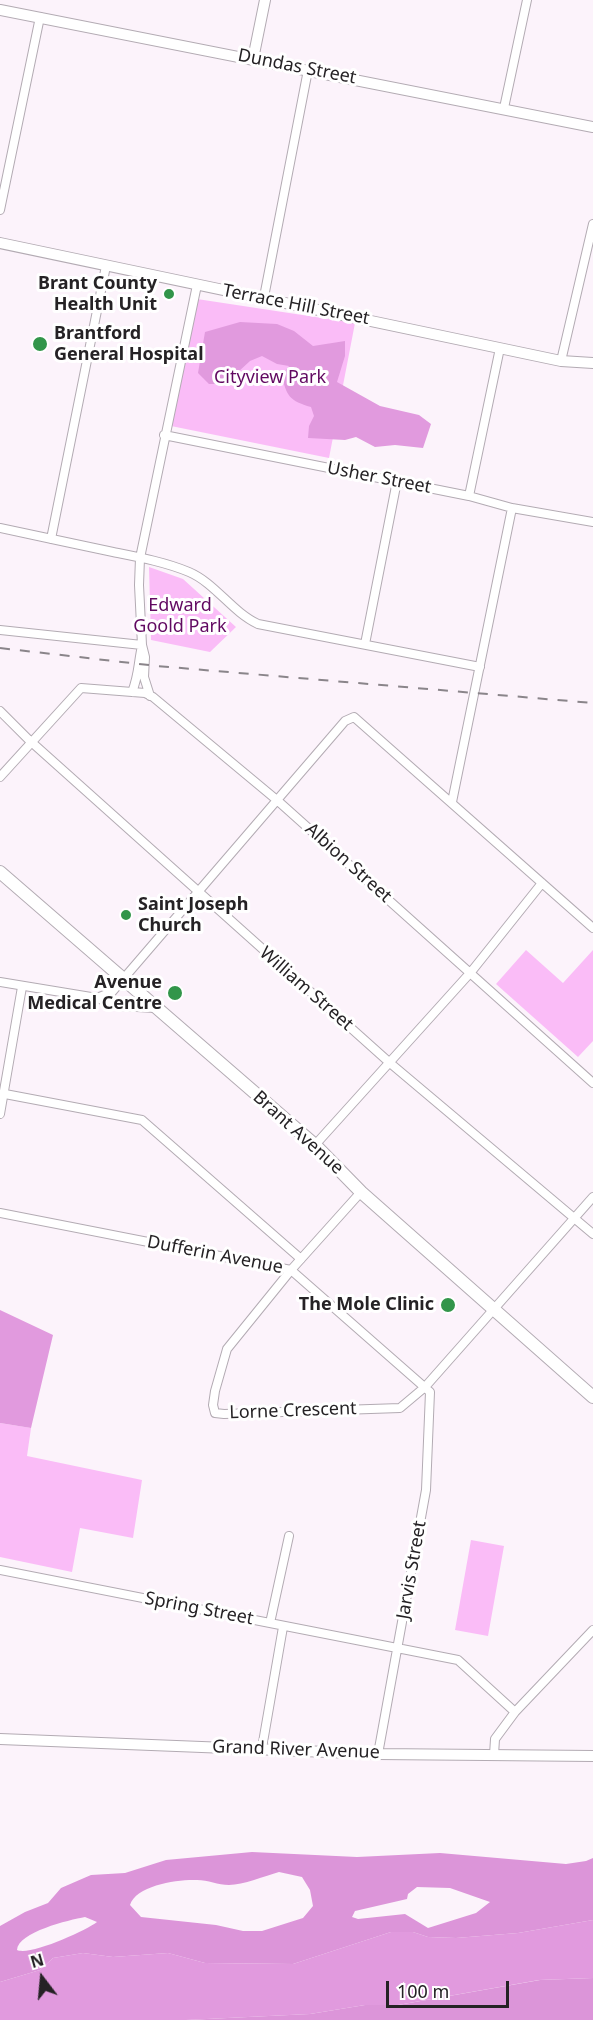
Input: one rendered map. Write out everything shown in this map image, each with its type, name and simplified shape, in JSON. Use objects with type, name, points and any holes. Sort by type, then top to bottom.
[{"type":"main road","name":"Brant Avenue","points":[[0,873],[315,1145],[362,1192],[593,1397]]},
{"type":"street","points":[[253,59],[265,0]]},
{"type":"street","points":[[504,108],[527,0]]},
{"type":"street","name":"Dundas Street","points":[[0,10],[593,127]]},
{"type":"street","points":[[0,210],[39,17]]},
{"type":"street","points":[[264,297],[308,70]]},
{"type":"street","points":[[561,361],[593,224]]},
{"type":"street","name":"Terrace Hill Street","points":[[0,243],[561,361],[593,363]]},
{"type":"street","points":[[51,539],[106,266]]},
{"type":"street","points":[[150,696],[144,677],[146,657],[142,645],[140,558],[197,285]]},
{"type":"street","points":[[469,496],[500,348]]},
{"type":"street","name":"Usher Street","points":[[164,435],[469,496],[512,508],[593,522]]},
{"type":"street","points":[[365,644],[397,481]]},
{"type":"street","points":[[452,802],[512,508]]},
{"type":"street","points":[[0,528],[140,558],[190,572],[258,624],[480,667]]},
{"type":"street","points":[[0,630],[142,645]]},
{"type":"street","points":[[132,692],[138,676],[142,645]]},
{"type":"street","name":"Albion Street","points":[[29,741],[81,688],[145,693],[150,696],[278,801],[593,1083]]},
{"type":"street","name":"William Street","points":[[0,711],[29,741],[390,1063],[593,1234]]},
{"type":"street","points":[[97,998],[112,992],[123,980],[345,722],[354,717],[543,883],[591,922]]},
{"type":"street","points":[[0,777],[29,741]]},
{"type":"street","points":[[315,1145],[471,972],[543,883]]},
{"type":"street","points":[[0,982],[97,998],[119,1006],[155,1008]]},
{"type":"street","points":[[0,1114],[22,987]]},
{"type":"street","points":[[5,1094],[142,1120],[301,1259]]},
{"type":"street","name":"Lorne Crescent","points":[[362,1192],[291,1270],[228,1349],[215,1391],[213,1405],[215,1413],[400,1408],[425,1387],[593,1197]]},
{"type":"street","name":"Dufferin Avenue","points":[[0,1213],[291,1270],[425,1387]]},
{"type":"street","name":"Jarvis Street","points":[[378,1754],[399,1649],[426,1490],[430,1392],[425,1387]]},
{"type":"street","points":[[270,1623],[289,1536]]},
{"type":"street","name":"Spring Street","points":[[0,1570],[458,1660],[515,1712]]},
{"type":"street","points":[[262,1748],[283,1627]]},
{"type":"street","points":[[494,1755],[495,1739],[515,1712],[593,1630]]},
{"type":"street","name":"Grand River Avenue","points":[[0,1739],[378,1754],[593,1756]]},
{"type":"green space","name":"Cityview Park","points":[[197,299],[355,323],[329,458],[171,426]]},
{"type":"green space","name":"Edward Goold Park","points":[[149,567],[183,579],[236,627],[210,652],[151,640]]},
{"type":"green space","points":[[526,950],[563,983],[593,950],[593,1041],[578,1057],[496,984]]},
{"type":"green space","points":[[0,1423],[31,1428],[27,1456],[142,1480],[133,1538],[80,1528],[72,1572],[0,1557]]},
{"type":"green space","points":[[471,1540],[504,1546],[488,1636],[455,1630]]},
{"type":"shaded area","points":[[240,322],[277,324],[294,331],[313,346],[345,341],[345,356],[337,382],[380,406],[419,415],[431,424],[423,448],[395,445],[375,447],[356,437],[345,440],[308,438],[309,426],[314,416],[311,407],[294,400],[287,393],[282,375],[289,366],[277,364],[262,356],[250,361],[225,384],[209,384],[198,373],[205,332]]},
{"type":"shaded area","points":[[0,1310],[53,1335],[31,1428],[0,1423]]},
{"type":"shaded area","points":[[252,1852],[357,1857],[440,1853],[566,1864],[593,1858],[593,1920],[518,1933],[456,1938],[428,1937],[413,1932],[391,1932],[293,1964],[205,1963],[168,1953],[113,1957],[83,1953],[53,1958],[40,1970],[0,1982],[0,1926],[25,1912],[48,1903],[61,1888],[91,1875],[125,1873],[166,1860]],"holes":[[[279,1872],[302,1877],[310,1890],[313,1906],[303,1918],[262,1931],[243,1931],[216,1925],[141,1917],[130,1905],[140,1893],[169,1882],[197,1880],[235,1885]],[[417,1887],[450,1888],[490,1902],[476,1913],[428,1928],[405,1914],[358,1919],[352,1917],[355,1911],[407,1899],[408,1894]],[[85,1917],[97,1922],[45,1946],[24,1951],[17,1950],[20,1944],[35,1932]]]},
{"type":"shaded area","points":[[593,1920],[593,1978],[539,1980],[398,2005],[365,2005],[310,2014],[186,2020],[0,2020],[0,1982],[40,1970],[53,1958],[83,1953],[113,1957],[168,1953],[205,1963],[293,1964],[391,1932],[413,1932],[428,1937],[456,1938],[518,1933]]},
{"type":"shaded area","points":[[593,1978],[593,2020],[186,2020],[310,2014],[365,2005],[398,2005],[540,1980]]},
{"type":"railway","points":[[0,648],[157,666],[593,703]]},
{"type":"place","name":"Brant County Health Unit","points":[[169,294]]},
{"type":"place","name":"Brantford General Hospital","points":[[40,344]]},
{"type":"place","name":"Saint Joseph Church","points":[[126,915]]},
{"type":"place","name":"Avenue Medical Centre","points":[[175,993]]},
{"type":"place","name":"The Mole Clinic","points":[[448,1305]]}]
